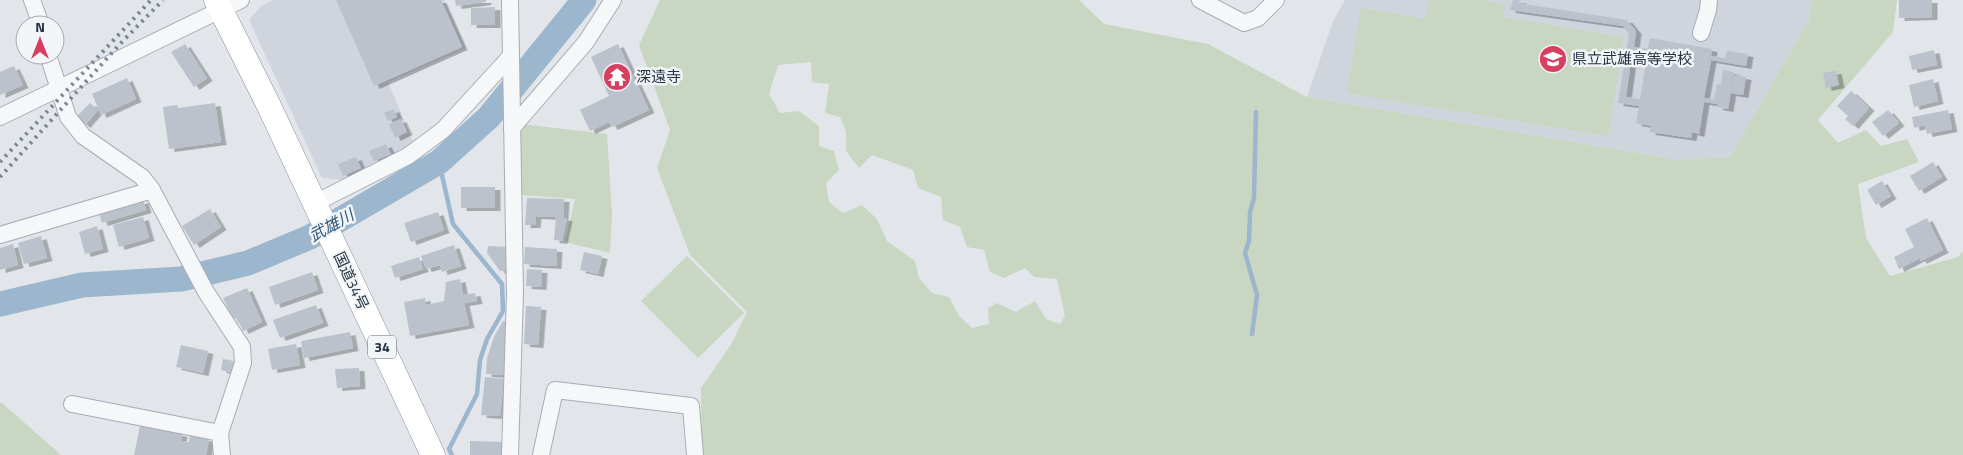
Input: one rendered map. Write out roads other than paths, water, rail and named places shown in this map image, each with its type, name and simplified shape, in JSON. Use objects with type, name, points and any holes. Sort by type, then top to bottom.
[{"type":"highway","name":"国道34号","points":[[226,3],[269,106],[433,455]]},
{"type":"street","points":[[32,0],[38,15]]},
{"type":"street","points":[[510,0],[515,293],[510,455]]},
{"type":"street","points":[[512,122],[586,42],[613,0]]},
{"type":"street","points":[[1200,0],[1244,23],[1258,18],[1276,0]]},
{"type":"street","points":[[1701,33],[1709,0]]},
{"type":"street","points":[[0,117],[60,89],[226,3]]},
{"type":"street","points":[[315,203],[408,156],[443,130],[510,57]]},
{"type":"street","points":[[52,65],[68,117],[83,136],[142,177],[152,190],[206,292],[242,347],[243,363],[220,432],[222,455]]},
{"type":"street","points":[[0,235],[152,190]]},
{"type":"street","points":[[541,455],[554,390],[691,406],[695,455]]},
{"type":"street","points":[[72,404],[220,432]]},
{"type":"waterway","name":"武雄川","points":[[0,304],[82,285],[181,279],[248,263],[310,237],[439,162],[489,117],[584,0]]},
{"type":"waterway","points":[[1252,334],[1257,295],[1245,253],[1249,241],[1250,212],[1254,198],[1256,112]]},
{"type":"waterway","points":[[439,162],[453,224],[502,284],[503,311],[487,339],[480,360],[477,394],[449,449],[452,455]]},
{"type":"railway","points":[[0,162],[151,0]]},
{"type":"railway","points":[[0,177],[119,45],[163,0]]},
{"type":"place","name":"県立武雄高等学校","points":[[1553,59]]},
{"type":"place","name":"深遠寺","points":[[617,77]]}]
